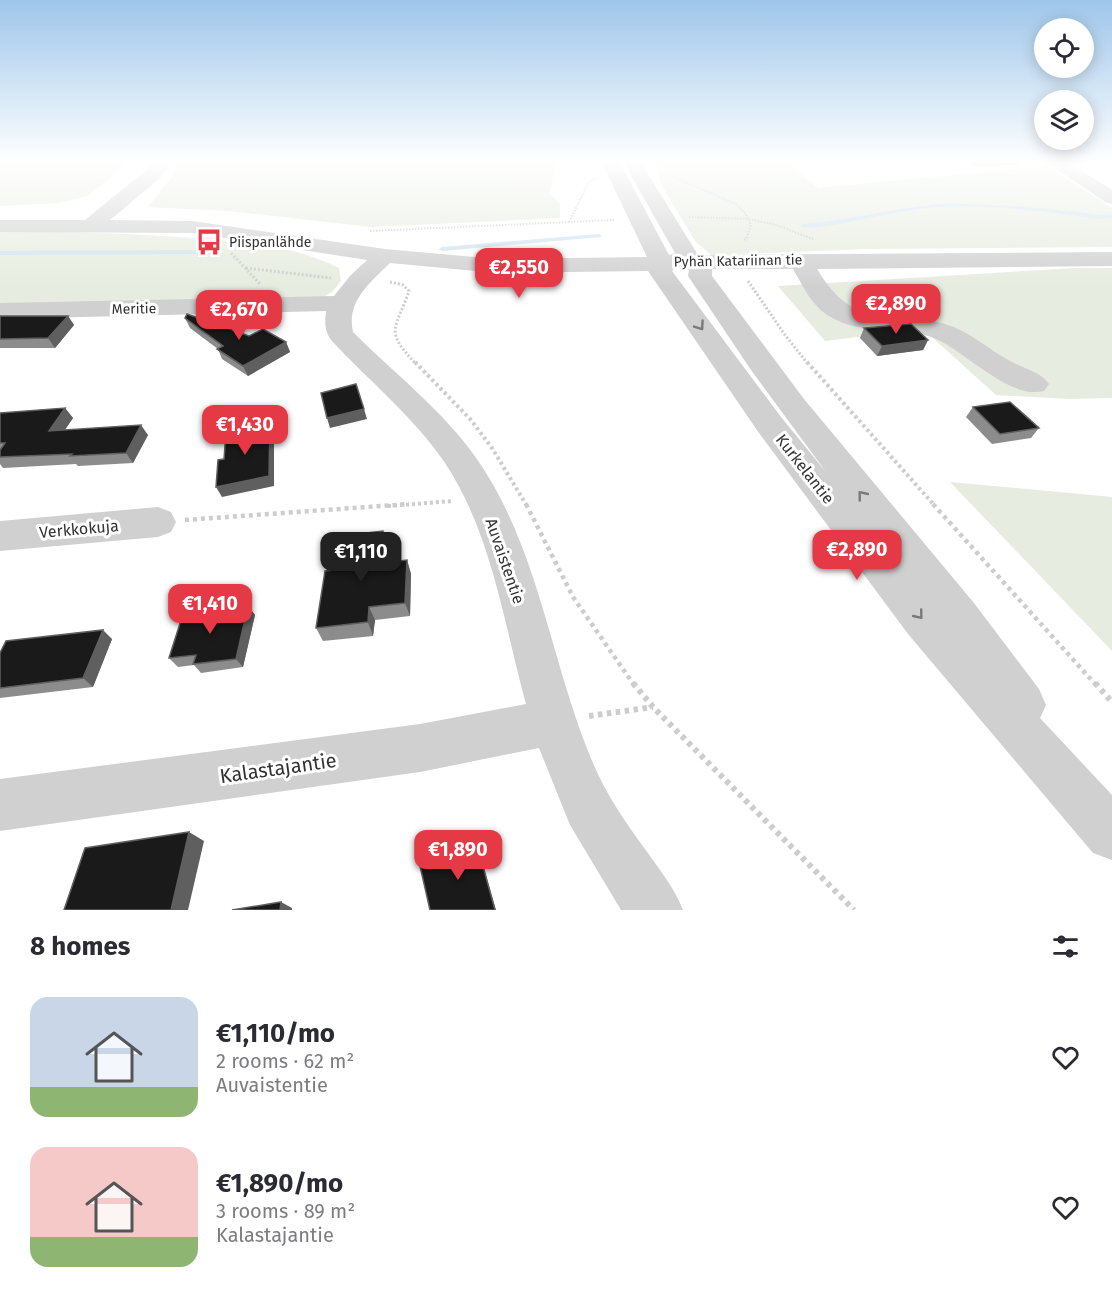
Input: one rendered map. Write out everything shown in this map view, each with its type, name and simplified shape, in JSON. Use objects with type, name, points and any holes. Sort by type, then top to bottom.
[{"type":"street","points":[[92,225],[118,203]]},
{"type":"street","name":"Kurkelantie","points":[[631,203],[680,270],[770,425],[923,621],[1112,834]]},
{"type":"street","name":"Kurkelantie","points":[[651,203],[680,270],[731,323],[800,417],[959,616],[1112,827]]},
{"type":"street","name":"Pyhän Katariinan tie","points":[[0,226],[192,227],[302,245],[333,258],[366,267],[475,278],[680,270],[1112,260]]},
{"type":"street","name":"Meritie","points":[[0,311],[366,267]]},
{"type":"street","name":"Auvaistentie","points":[[366,267],[336,324],[340,334],[432,423],[468,472],[483,499],[510,570],[572,771],[595,820],[625,869],[655,910]]},
{"type":"street","points":[[804,268],[826,301],[848,317],[862,321],[924,327],[939,331],[1000,368],[1034,384]]},
{"type":"street","name":"Verkkokuja","points":[[0,536],[158,522]]},
{"type":"street","name":"Kalastajantie","points":[[0,805],[431,746],[555,721]]},
{"type":"path","points":[[569,222],[578,203]]},
{"type":"path","points":[[734,203],[743,209],[751,225],[750,231],[746,239],[727,247],[724,252],[742,270],[785,335],[822,381],[1112,702]]},
{"type":"path","points":[[246,268],[324,278],[569,222],[615,220]]},
{"type":"path","points":[[366,267],[407,287],[408,295],[398,313],[394,327],[399,346],[471,420],[488,441],[527,506],[588,622],[622,670],[653,707],[854,910]]},
{"type":"path","points":[[158,522],[483,499]]},
{"type":"path","points":[[555,721],[653,707]]},
{"type":"shaded area","points":[[0,203],[50,203],[0,206]]},
{"type":"shaded area","points":[[151,203],[560,203],[560,218],[371,227],[229,211],[148,207]]},
{"type":"shaded area","points":[[672,203],[1105,203],[1112,208],[1112,247],[868,249],[711,255],[695,241]]},
{"type":"shaded area","points":[[0,231],[144,235],[267,246],[304,254],[339,268],[341,281],[332,292],[319,299],[0,306]]},
{"type":"shaded area","points":[[1074,268],[1112,268],[1112,398],[1069,399],[996,395],[923,329],[825,341],[778,286]]},
{"type":"shaded area","points":[[950,482],[1112,497],[1112,651]]},
{"type":"building","points":[[187,314],[249,336],[263,329],[286,342],[243,366],[217,349],[223,346],[185,318]]},
{"type":"building","points":[[0,316],[68,316],[48,338],[0,339]]},
{"type":"building","points":[[911,324],[928,340],[882,346],[864,328]]},
{"type":"building","points":[[356,384],[364,409],[327,418],[321,393]]},
{"type":"building","points":[[1010,402],[1039,428],[1000,434],[973,407]]},
{"type":"building","points":[[65,408],[49,431],[141,425],[126,453],[0,457],[0,450],[5,443],[0,443],[0,413]]},
{"type":"building","points":[[270,423],[269,476],[216,487],[218,460],[224,459],[226,432]]},
{"type":"building","points":[[383,531],[380,563],[407,560],[405,603],[369,607],[368,622],[316,628],[325,571],[345,569],[349,535]]},
{"type":"building","points":[[248,606],[236,659],[193,664],[196,655],[169,658],[183,614]]},
{"type":"building","points":[[103,630],[83,678],[0,688],[0,653],[6,641]]},
{"type":"building","points":[[189,832],[171,910],[64,910],[85,848]]},
{"type":"building","points":[[476,841],[495,910],[430,910],[420,866]]},
{"type":"building","points":[[281,902],[280,910],[232,910]]},
{"type":"waterway","points":[[803,226],[903,210],[957,205],[999,206],[1102,217],[1112,216]]},
{"type":"waterway","points":[[442,249],[599,236]]},
{"type":"waterway","points":[[0,253],[210,252]]},
{"type":"place","name":"Piispanlähde","points":[[209,242]]}]
